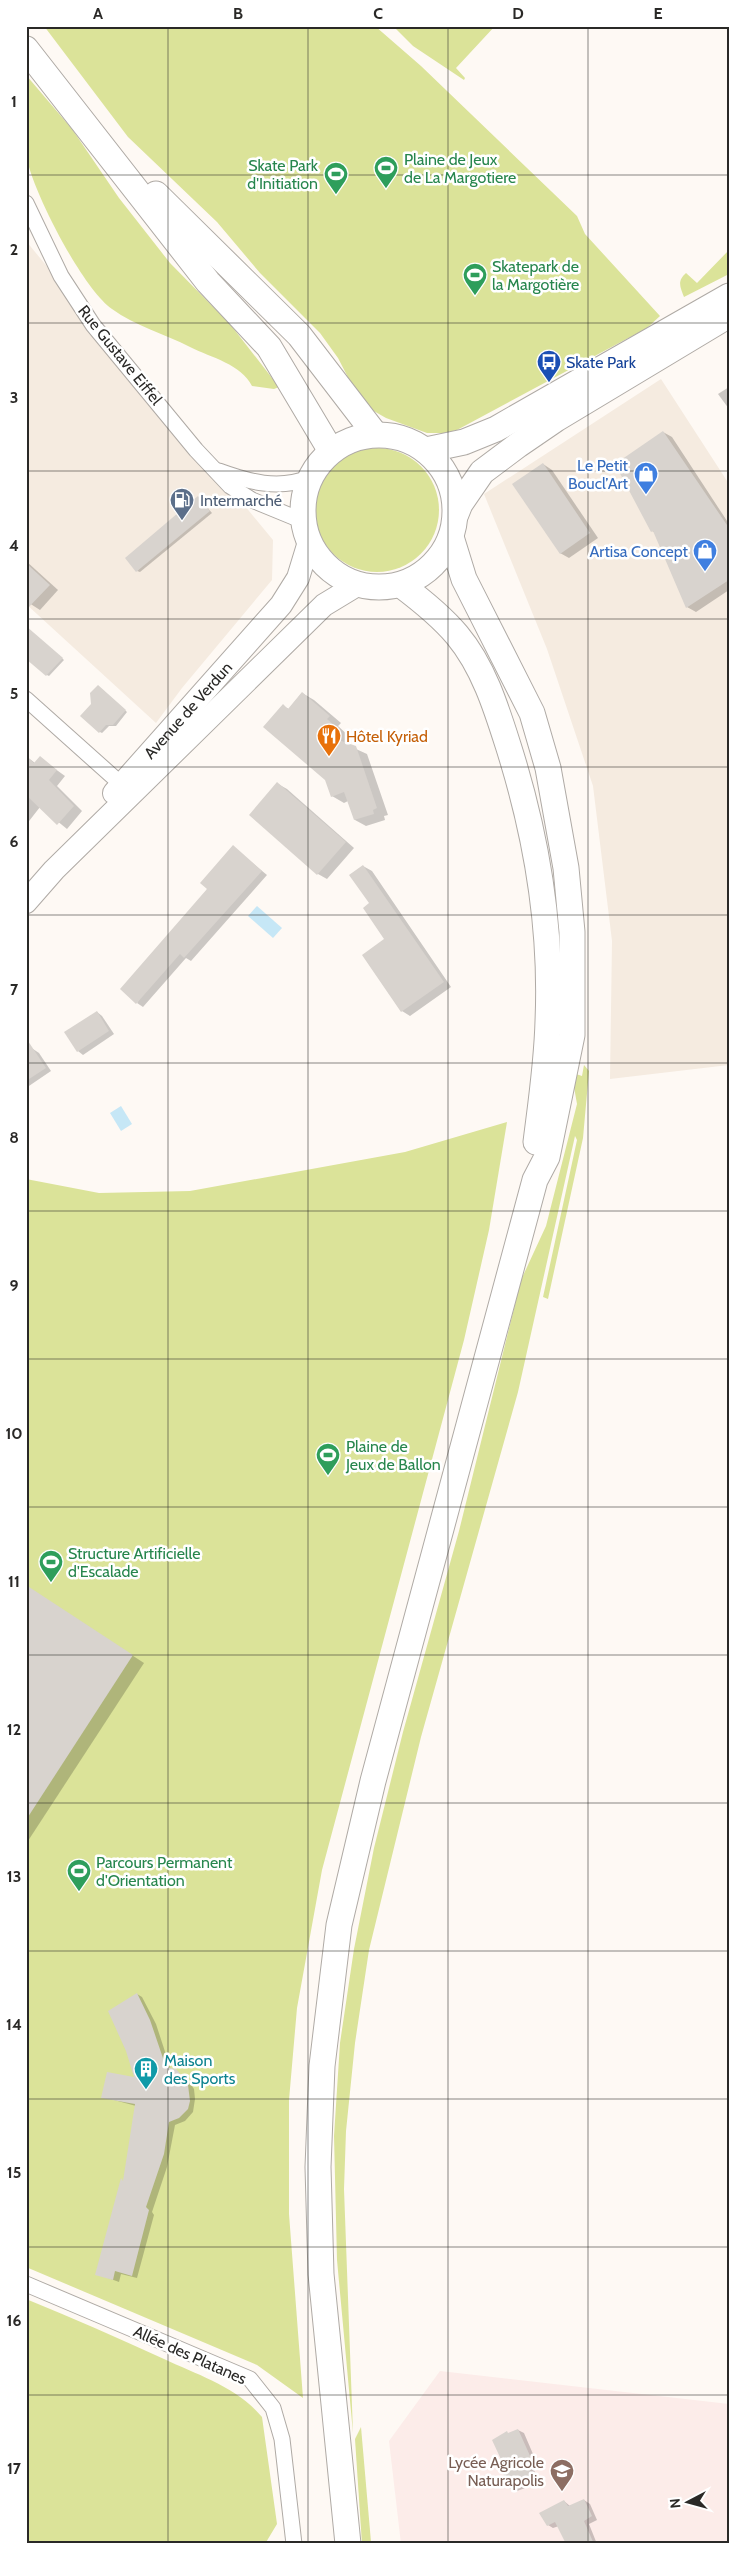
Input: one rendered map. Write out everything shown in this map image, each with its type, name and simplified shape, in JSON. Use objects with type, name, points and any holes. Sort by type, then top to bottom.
[{"type":"main road","points":[[26,49],[208,282],[269,347],[331,451]]},
{"type":"main road","points":[[80,119],[299,335],[375,434]]},
{"type":"main road","points":[[426,450],[464,442],[496,430],[729,296]]},
{"type":"main road","points":[[348,2544],[321,2274],[318,2177],[322,2066],[339,1925],[373,1781],[535,1180],[547,1157],[572,1035],[572,932],[566,868],[548,768],[532,713],[464,579],[453,526],[453,490],[442,468],[426,450],[408,440],[375,434],[340,444],[331,451],[319,463],[304,492],[306,531],[320,561],[339,576],[357,585],[379,588],[401,585],[422,575],[439,558],[453,526],[464,496],[482,472],[556,418],[729,315]]},
{"type":"main road","name":"Avenue de Verdun","points":[[54,870],[75,837],[281,605],[298,578],[306,531]]},
{"type":"main road","name":"Avenue de Verdun","points":[[26,902],[54,870],[324,605],[357,585]]},
{"type":"main road","points":[[401,585],[434,610],[452,630],[479,669],[496,707],[528,815],[538,868],[548,968],[548,1021],[534,1154],[535,1180]]},
{"type":"street","name":"Rue Gustave Eiffel","points":[[26,203],[61,276],[93,325],[215,470],[230,486],[306,531]]},
{"type":"street","points":[[215,470],[262,484],[286,484],[310,478]]},
{"type":"street","points":[[26,699],[121,784]]},
{"type":"street","name":"Allée des Platanes","points":[[26,2284],[250,2379],[273,2408],[282,2439],[294,2544]]},
{"type":"shaded area","points":[[26,241],[273,540],[272,580],[182,688],[156,723],[26,604]]},
{"type":"shaded area","points":[[661,379],[729,484],[729,1065],[610,1079],[612,941],[593,786],[547,649],[484,494]]},
{"type":"shaded area","name":"Lycée Agricole Naturapolis","points":[[440,2371],[729,2404],[729,2544],[401,2544],[389,2441]]},
{"type":"green space","name":"Plaine de Jeux de La Margotiere","points":[[44,26],[375,26],[421,66],[577,216],[585,234],[660,316],[647,328],[457,430],[444,433],[427,433],[386,418],[372,410],[355,391],[338,358],[320,333],[260,273],[217,222],[128,137]]},
{"type":"green space","points":[[393,26],[495,26],[456,68],[465,78],[464,80],[413,46]]},
{"type":"green space","points":[[26,75],[72,129],[119,198],[170,263],[230,324],[279,387],[274,389],[252,386],[241,372],[233,367],[130,320],[112,309],[87,282],[61,240],[31,175],[25,141]]},
{"type":"green space","points":[[729,250],[729,274],[684,297],[680,284],[683,276],[686,273],[697,283]]},
{"type":"green space","points":[[377,448],[401,453],[421,466],[434,486],[439,510],[434,534],[421,554],[401,567],[377,572],[353,567],[333,554],[320,534],[315,510],[320,486],[333,466],[353,453]]},
{"type":"green space","points":[[584,1065],[589,1071],[583,1138],[548,1299],[543,1297],[577,1140],[575,1136],[518,1392],[421,1737],[369,1950],[355,2043],[346,2131],[344,2189],[353,2433],[337,2260],[334,2136],[340,2043],[354,1949],[374,1848],[403,1732],[459,1531],[521,1280],[546,1226],[577,1104],[574,1087],[576,1074],[582,1076]]},
{"type":"green space","points":[[507,1122],[489,1230],[464,1340],[322,1870],[297,2008],[289,2100],[289,2214],[303,2398],[257,2365],[26,2267],[26,1179],[99,1193],[190,1191],[405,1152]]},
{"type":"green space","points":[[26,2299],[203,2376],[241,2398],[262,2417],[277,2524],[265,2544],[26,2544]]},
{"type":"green space","points":[[361,2427],[371,2544],[362,2544],[355,2439]]},
{"type":"water","points":[[257,906],[282,928],[273,938],[248,916]]},
{"type":"water","points":[[121,1106],[132,1124],[121,1131],[110,1113]]},
{"type":"building","points":[[663,431],[729,528],[729,580],[686,608],[653,531],[651,532],[615,464]]},
{"type":"building","points":[[543,463],[590,533],[560,554],[512,484]]},
{"type":"building","points":[[198,496],[210,511],[136,572],[125,558]]},
{"type":"building","points":[[26,563],[50,585],[26,610]]},
{"type":"building","points":[[26,626],[63,658],[46,676],[26,659]]},
{"type":"building","points":[[98,685],[126,710],[113,725],[106,725],[99,733],[80,716],[91,704],[90,693]]},
{"type":"building","name":"Hôtel Kyriad","points":[[302,692],[330,716],[327,719],[340,730],[333,738],[356,746],[377,808],[373,810],[374,814],[354,820],[344,792],[331,797],[325,780],[263,727],[283,704],[288,709]]},
{"type":"building","points":[[26,756],[34,763],[40,756],[57,770],[49,780],[74,806],[57,825],[26,795]]},
{"type":"building","points":[[277,782],[346,842],[317,875],[249,815]]},
{"type":"building","points":[[233,845],[262,871],[184,958],[180,954],[136,1004],[120,989],[207,889],[200,883]]},
{"type":"building","points":[[363,865],[444,982],[401,1012],[362,955],[384,939],[363,908],[369,903],[349,875]]},
{"type":"building","points":[[97,1011],[109,1031],[77,1052],[64,1032]]},
{"type":"building","points":[[26,1038],[46,1068],[26,1081]]},
{"type":"building","points":[[26,1585],[133,1655],[26,1820]]},
{"type":"building","name":"Maison des Sports","points":[[137,1993],[150,2020],[166,2067],[176,2069],[185,2079],[188,2085],[190,2101],[188,2109],[179,2118],[169,2122],[164,2154],[146,2207],[149,2210],[132,2276],[115,2271],[113,2280],[95,2275],[121,2178],[123,2181],[135,2104],[101,2098],[107,2072],[134,2077],[126,2051],[108,2011]]},
{"type":"building","points":[[518,2429],[531,2458],[526,2459],[534,2480],[510,2489],[501,2469],[505,2468],[492,2440],[507,2431],[508,2433]]},
{"type":"building","points":[[584,2499],[592,2516],[584,2521],[594,2544],[566,2544],[555,2522],[547,2526],[539,2513],[564,2500],[568,2506]]},
{"type":"place","name":"Plaine de Jeux de La Margotiere","points":[[386,189]]},
{"type":"place","name":"Skate Park d'Initiation","points":[[336,195]]},
{"type":"place","name":"Skatepark de la Margotière","points":[[475,296]]},
{"type":"place","name":"Skate Park","points":[[549,383]]},
{"type":"place","name":"Le Petit Boucl’Art","points":[[646,495]]},
{"type":"place","name":"Intermarché","points":[[182,521]]},
{"type":"place","name":"Artisa Concept","points":[[705,572]]},
{"type":"place","name":"Hôtel Kyriad","points":[[329,757]]},
{"type":"place","name":"Plaine de Jeux de Ballon","points":[[328,1476]]},
{"type":"place","name":"Structure Artificielle d'Escalade","points":[[51,1583]]},
{"type":"place","name":"Parcours Permanent d'Orientation","points":[[79,1892]]},
{"type":"place","name":"Maison des Sports","points":[[146,2090]]},
{"type":"place","name":"Lycée Agricole Naturapolis","points":[[562,2492]]}]
